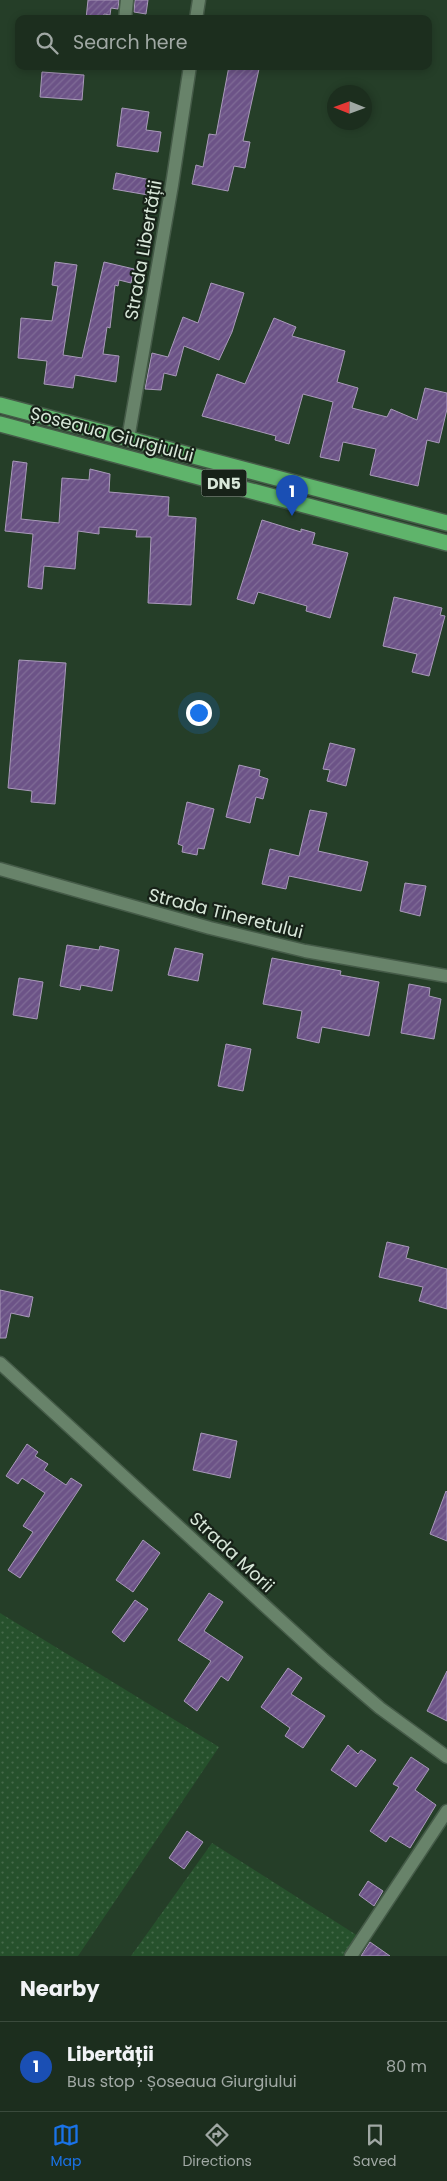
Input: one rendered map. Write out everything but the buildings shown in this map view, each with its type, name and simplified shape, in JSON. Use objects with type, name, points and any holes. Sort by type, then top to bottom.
[{"type":"highway","name":"Șoseaua Giurgiului","points":[[0,405],[447,523]]},
{"type":"highway","name":"Șoseaua Giurgiului","points":[[0,424],[447,543]]},
{"type":"street","points":[[126,15],[128,0]]},
{"type":"street","points":[[197,15],[199,0]]},
{"type":"street","name":"Strada Libertății","points":[[128,439],[169,204],[189,70]]},
{"type":"street","name":"Strada Tineretului","points":[[0,869],[210,928],[305,951],[447,976]]},
{"type":"street","name":"Strada Morii","points":[[0,1362],[323,1659],[380,1708],[428,1745],[447,1757]]},
{"type":"street","points":[[351,1956],[447,1811]]},
{"type":"green space","points":[[0,1613],[219,1747],[78,1956],[0,1956]]},
{"type":"green space","points":[[212,1843],[358,1936],[345,1956],[131,1956]]},
{"type":"place","name":"Libertății","points":[[292,516]]}]
